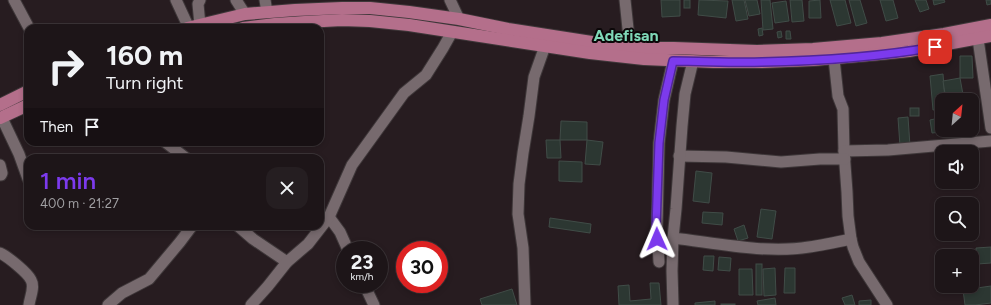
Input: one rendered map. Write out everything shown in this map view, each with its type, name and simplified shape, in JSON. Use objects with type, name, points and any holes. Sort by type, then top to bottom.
[{"type":"main road","points":[[204,24],[245,14],[266,6],[370,8],[459,19],[508,29],[630,48],[757,51],[813,48],[897,40],[944,34],[991,24]]},
{"type":"main road","points":[[312,24],[342,20],[370,21],[409,25],[612,56],[673,61],[713,62],[813,60],[908,51],[991,36]]},
{"type":"main road","points":[[0,105],[24,93]]},
{"type":"main road","points":[[1,118],[24,107]]},
{"type":"street","points":[[14,0],[27,24]]},
{"type":"street","points":[[176,0],[190,24]]},
{"type":"street","points":[[193,24],[200,0]]},
{"type":"street","points":[[236,0],[245,14]]},
{"type":"street","points":[[450,0],[459,19]]},
{"type":"street","points":[[625,0],[630,48]]},
{"type":"street","points":[[324,223],[329,217],[352,165],[404,93],[426,75],[452,32]]},
{"type":"street","points":[[978,39],[991,128]]},
{"type":"street","points":[[525,305],[523,248],[518,214],[519,184],[522,153],[534,77],[545,46]]},
{"type":"street","points":[[834,58],[838,96],[843,109],[844,155],[851,239],[859,262],[887,305]]},
{"type":"street","points":[[659,262],[656,227],[659,143],[664,100],[673,61]]},
{"type":"street","points":[[673,305],[673,238],[677,202],[679,156],[685,94],[693,61]]},
{"type":"street","points":[[1,118],[24,169]]},
{"type":"street","points":[[679,156],[726,157],[781,162],[820,159],[888,150],[991,141]]},
{"type":"street","points":[[0,165],[2,175],[0,175]]},
{"type":"street","points":[[329,217],[340,232],[344,241]]},
{"type":"street","points":[[108,305],[122,293],[149,279],[189,230]]},
{"type":"street","points":[[243,230],[253,239],[287,262]]},
{"type":"street","points":[[251,305],[287,262],[308,244],[319,230]]},
{"type":"street","points":[[673,238],[754,248],[787,249],[808,248],[851,239]]},
{"type":"street","points":[[0,252],[19,267],[31,280],[33,288],[29,305]]},
{"type":"street","points":[[368,293],[374,305]]},
{"type":"building","points":[[661,0],[680,0],[680,16],[662,17]]},
{"type":"building","points":[[684,0],[690,0],[690,8],[684,8]]},
{"type":"building","points":[[699,0],[728,1],[726,18],[698,15]]},
{"type":"building","points":[[732,0],[744,0],[748,19],[736,21]]},
{"type":"building","points":[[745,0],[757,0],[760,14],[749,16]]},
{"type":"building","points":[[761,0],[770,0],[773,29],[763,30]]},
{"type":"building","points":[[790,0],[802,0],[804,21],[792,22]]},
{"type":"building","points":[[820,0],[821,18],[809,18],[809,1]]},
{"type":"building","points":[[830,0],[845,0],[851,23],[837,26]]},
{"type":"building","points":[[849,0],[860,0],[867,23],[856,26]]},
{"type":"building","points":[[880,0],[893,0],[898,18],[886,21]]},
{"type":"building","points":[[915,0],[926,0],[929,9],[920,12]]},
{"type":"building","points":[[933,0],[944,0],[945,2],[934,5]]},
{"type":"building","points":[[986,0],[991,0],[991,4],[987,5]]},
{"type":"building","points":[[786,1],[789,21],[775,23],[772,3]]},
{"type":"building","points":[[762,28],[763,35],[759,36],[758,29]]},
{"type":"building","points":[[781,31],[782,37],[778,38],[777,32]]},
{"type":"building","points":[[786,31],[790,31],[791,39],[786,39]]},
{"type":"building","points":[[960,56],[972,56],[973,78],[960,78]]},
{"type":"building","points":[[943,74],[944,93],[935,93],[935,110],[933,110],[930,76]]},
{"type":"building","points":[[960,78],[963,93],[945,93],[943,81]]},
{"type":"building","points":[[910,108],[919,108],[919,116],[910,116]]},
{"type":"building","points":[[908,117],[910,146],[900,146],[898,118]]},
{"type":"building","points":[[935,119],[935,133],[932,133],[930,120]]},
{"type":"building","points":[[561,121],[587,122],[587,140],[560,140]]},
{"type":"building","points":[[546,140],[560,140],[561,158],[547,158]]},
{"type":"building","points":[[587,140],[603,142],[600,165],[585,164]]},
{"type":"building","points":[[559,161],[582,162],[582,182],[559,181]]},
{"type":"building","points":[[696,171],[712,173],[709,203],[693,201]]},
{"type":"building","points":[[761,209],[776,211],[772,239],[757,237]]},
{"type":"building","points":[[703,212],[723,213],[722,225],[702,223]]},
{"type":"building","points":[[550,218],[591,224],[590,233],[549,227]]},
{"type":"building","points":[[744,225],[748,238],[738,241],[734,229]]},
{"type":"building","points":[[991,247],[991,263],[979,264],[979,249],[976,248]]},
{"type":"building","points":[[704,256],[714,256],[713,271],[703,270]]},
{"type":"building","points":[[719,257],[731,258],[730,271],[718,270]]},
{"type":"building","points":[[756,264],[762,264],[762,295],[756,295]]},
{"type":"building","points":[[775,268],[776,295],[764,296],[763,269]]},
{"type":"building","points":[[785,268],[795,268],[795,293],[784,293]]},
{"type":"building","points":[[739,269],[752,269],[753,295],[739,295]]},
{"type":"building","points":[[650,283],[659,283],[661,305],[619,305],[618,286],[629,285],[630,301],[651,299]]},
{"type":"building","points":[[991,286],[991,303],[965,305],[963,293],[979,293],[979,288]]},
{"type":"building","points":[[512,289],[517,305],[482,305],[480,299]]},
{"type":"building","points":[[852,295],[855,305],[845,305],[842,298]]},
{"type":"building","points":[[775,298],[776,305],[758,305],[757,301]]},
{"type":"building","points":[[871,300],[871,305],[859,305],[859,301]]},
{"type":"building","points":[[715,301],[715,305],[695,305],[695,303]]},
{"type":"building","points":[[735,304],[735,305],[721,305]]},
{"type":"district","name":"Adefisan","points":[[626,35]]},
{"type":"route","points":[[657,239],[656,227],[659,143],[664,100],[673,61],[762,62],[813,60],[935,47]]}]
